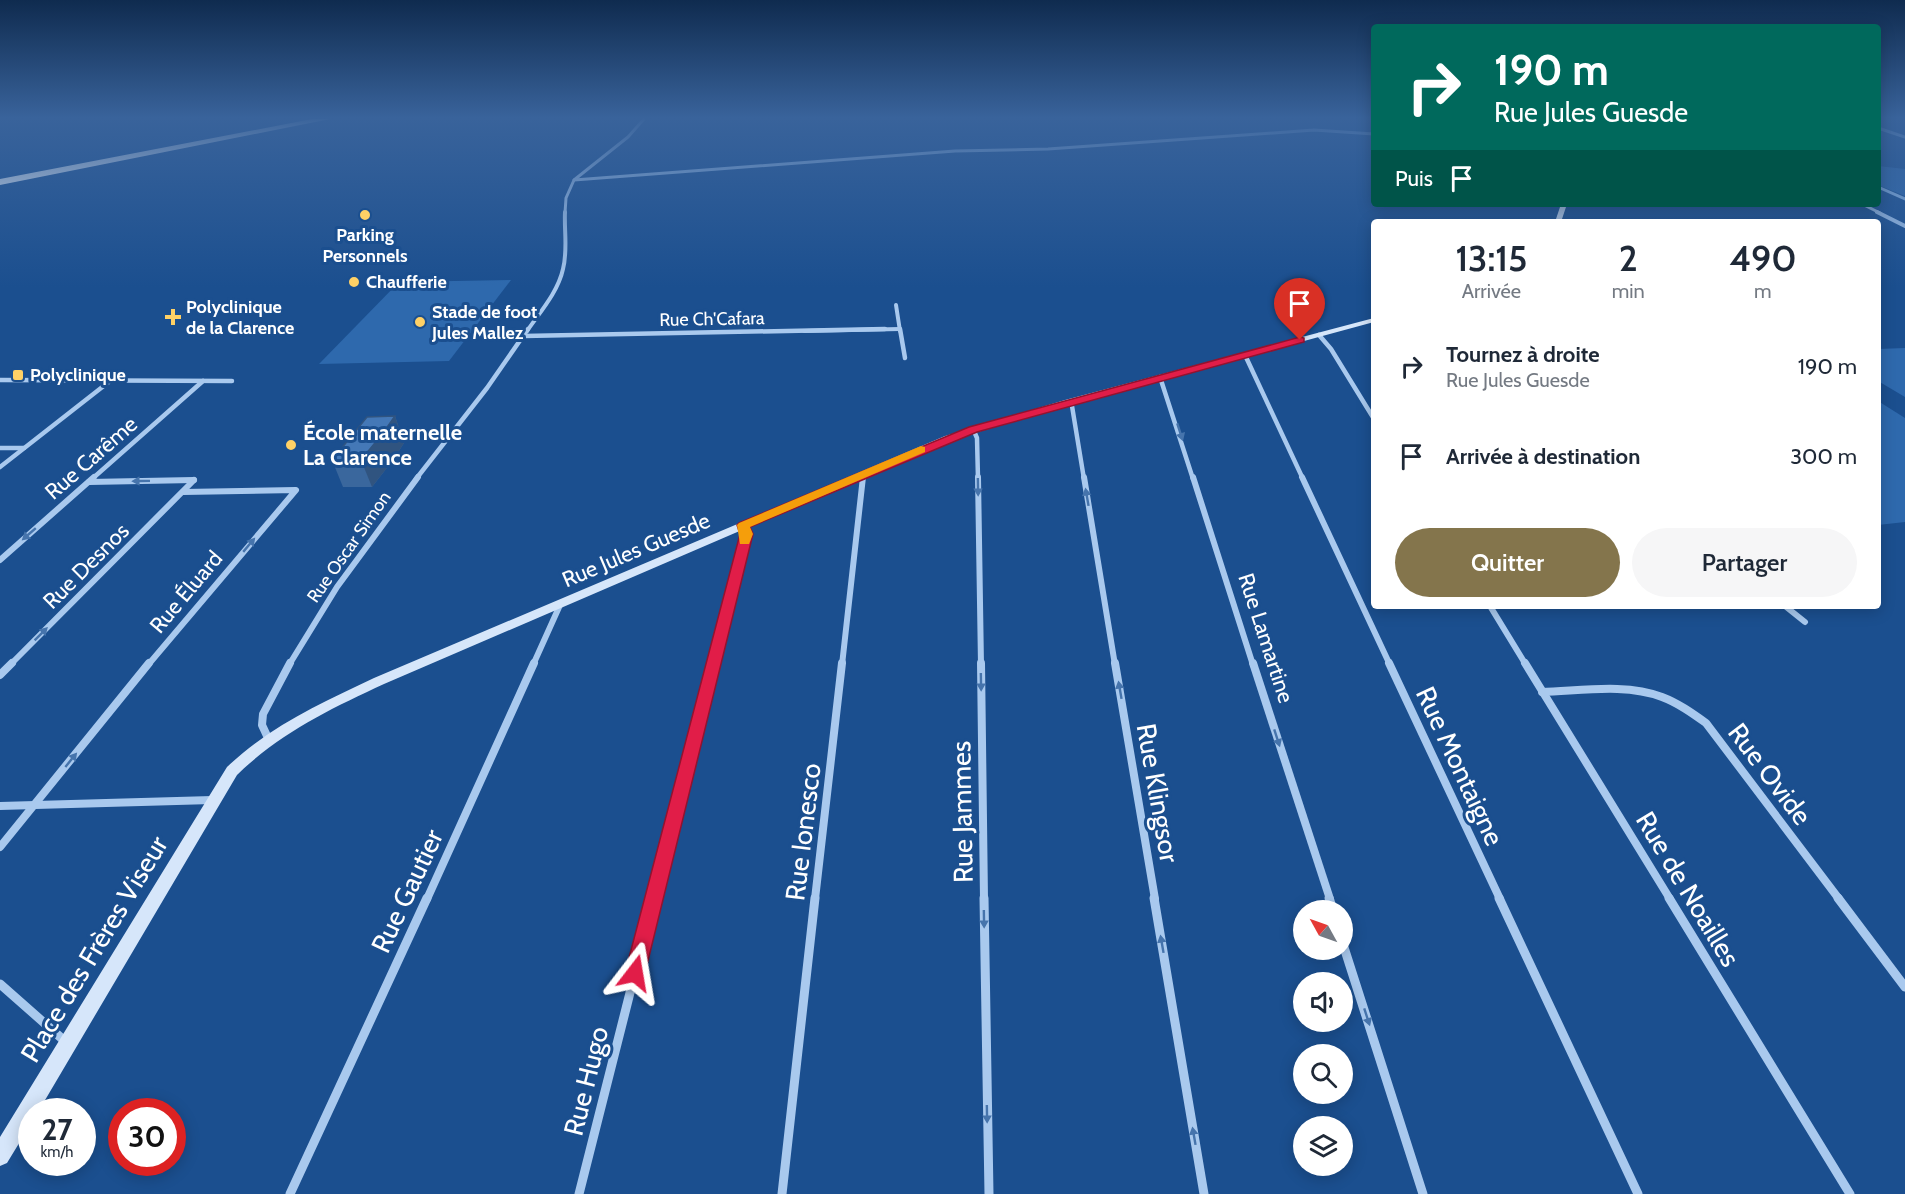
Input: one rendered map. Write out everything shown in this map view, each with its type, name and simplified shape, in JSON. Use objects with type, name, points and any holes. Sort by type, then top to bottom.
[{"type":"highway","points":[[0,182],[35,175]]},
{"type":"main road","name":"Rue Jules Guesde","points":[[268,738],[294,720],[379,681],[973,429],[1371,321]]},
{"type":"main road","name":"Place des Frères Viseur","points":[[0,1156],[232,771],[268,738]]},
{"type":"street","points":[[574,180],[581,175]]},
{"type":"street","points":[[574,180],[641,175]]},
{"type":"street","name":"Rue Oscar Simon","points":[[268,738],[262,725],[263,714],[286,670],[337,587],[552,297],[562,270],[566,242],[564,230],[566,198],[574,180]]},
{"type":"street","points":[[1868,207],[1905,226]]},
{"type":"street","points":[[896,305],[905,358]]},
{"type":"street","name":"Rue Ch'Cafara","points":[[524,336],[900,329]]},
{"type":"street","points":[[1319,335],[1331,349],[1371,414]]},
{"type":"street","name":"Rue Montaigne","points":[[1245,355],[1638,1194]]},
{"type":"street","name":"Rue Lamartine","points":[[1160,377],[1330,900]]},
{"type":"street","points":[[0,380],[232,381]]},
{"type":"street","points":[[0,467],[111,381]]},
{"type":"street","name":"Rue Carême","points":[[0,560],[203,381]]},
{"type":"street","name":"Rue Klingsor","points":[[1068,402],[1072,406],[1204,1194]]},
{"type":"street","name":"Rue Jammes","points":[[973,429],[977,438],[989,1194]]},
{"type":"street","points":[[0,448],[25,448]]},
{"type":"street","name":"Rue Ionesco","points":[[782,1194],[863,474]]},
{"type":"street","name":"Rue Desnos","points":[[0,675],[194,480],[88,482]]},
{"type":"street","name":"Rue Éluard","points":[[35,806],[140,674],[296,490],[183,492]]},
{"type":"street","name":"Rue Hugo","points":[[579,1194],[747,534],[743,525]]},
{"type":"street","name":"Rue Gautier","points":[[290,1194],[489,765],[560,605]]},
{"type":"street","name":"Rue de Noailles","points":[[1492,609],[1850,1194]]},
{"type":"street","points":[[1789,609],[1805,622]]},
{"type":"street","name":"Rue Ovide","points":[[1542,692],[1640,692],[1660,696],[1686,708],[1706,723],[1905,987]]},
{"type":"street","name":"Place des Frères Viseur","points":[[0,806],[214,800]]},
{"type":"street","points":[[0,847],[35,806]]},
{"type":"street","points":[[1348,960],[1424,1194]]},
{"type":"street","points":[[0,984],[67,1043]]},
{"type":"shaded area","points":[[1881,175],[1905,175],[1905,196],[1881,186]]},
{"type":"shaded area","name":"Stade de foot Jules Mallez","points":[[511,280],[449,361],[319,364],[399,282]]},
{"type":"shaded area","points":[[1905,348],[1905,397],[1881,383],[1881,349]]},
{"type":"shaded area","points":[[1881,403],[1905,418],[1905,522],[1881,525]]},
{"type":"building","points":[[395,416],[361,460],[332,460],[367,417]]},
{"type":"waterway","points":[[1881,188],[1905,199]]},
{"type":"slow traffic","points":[[745,541],[747,534],[743,525],[921,450]]},
{"type":"place","name":"Parking Personnels","points":[[365,215]]},
{"type":"place","name":"Chaufferie","points":[[354,282]]},
{"type":"place","name":"Polyclinique de la Clarence","points":[[173,317]]},
{"type":"place","name":"Stade de foot Jules Mallez","points":[[420,322]]},
{"type":"place","name":"Polyclinique","points":[[18,375]]},
{"type":"place","name":"École maternelle La Clarence","points":[[291,445]]},
{"type":"route","points":[[635,973],[747,534],[743,525],[973,429],[1300,340]]}]
